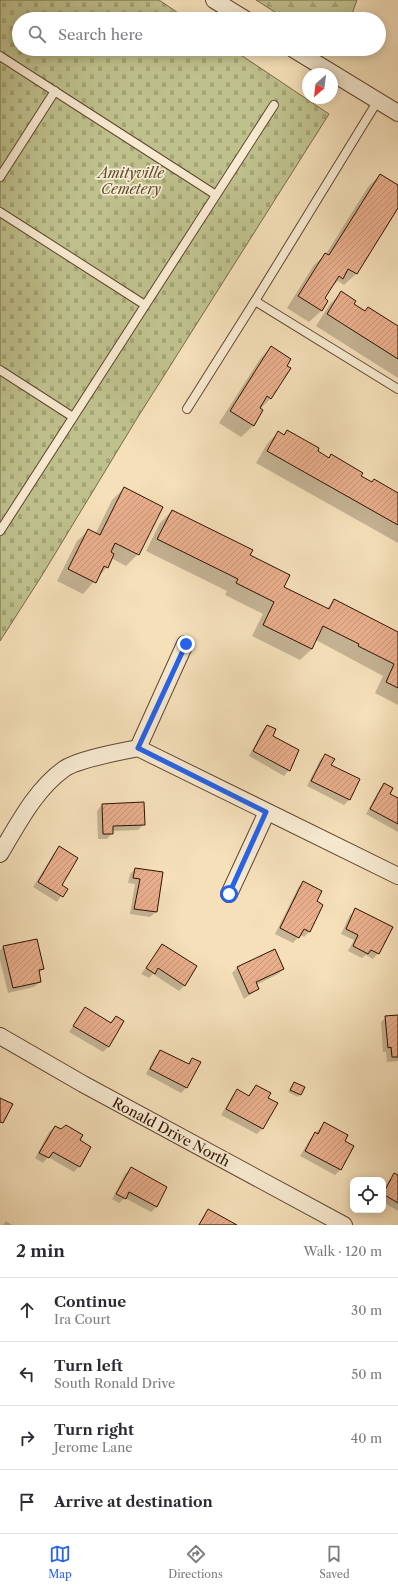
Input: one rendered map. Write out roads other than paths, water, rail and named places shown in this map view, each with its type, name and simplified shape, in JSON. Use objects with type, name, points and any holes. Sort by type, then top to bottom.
[{"type":"street","points":[[214,0],[234,12]]},
{"type":"street","points":[[304,56],[377,102],[398,113]]},
{"type":"street","points":[[138,748],[186,644]]},
{"type":"street","points":[[0,854],[34,797],[65,768],[102,756],[138,748],[398,876]]},
{"type":"street","points":[[229,894],[266,812]]},
{"type":"street","name":"Ronald Drive North","points":[[0,1036],[83,1084],[344,1225]]},
{"type":"lane","points":[[0,56],[216,195]]},
{"type":"lane","points":[[0,177],[55,91]]},
{"type":"lane","points":[[187,410],[377,102]]},
{"type":"lane","points":[[1,529],[274,105]]},
{"type":"lane","points":[[0,212],[145,306]]},
{"type":"lane","points":[[254,301],[398,389]]},
{"type":"lane","points":[[0,370],[73,417]]},
{"type":"park label","name":"Amityville Cemetery","points":[[131,182]]}]
